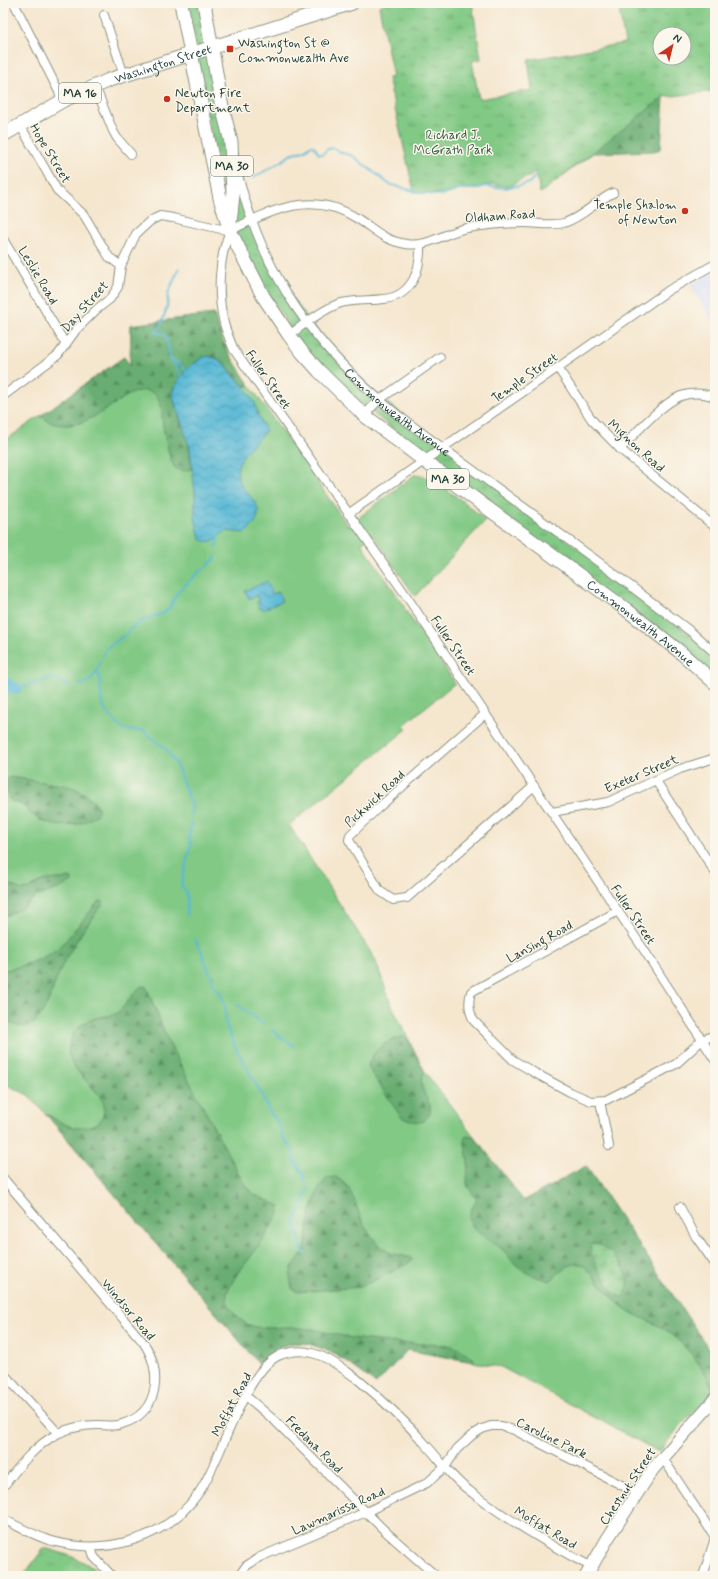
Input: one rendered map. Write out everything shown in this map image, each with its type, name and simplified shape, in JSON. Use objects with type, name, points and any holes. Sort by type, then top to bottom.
[{"type":"main road","name":"Commonwealth Avenue","points":[[181,3],[220,198],[230,230],[263,296],[289,335],[318,372],[364,415],[423,461],[627,610],[679,651],[715,683]]},
{"type":"main road","name":"Commonwealth Avenue","points":[[204,3],[221,102],[231,142],[233,194],[230,230]]},
{"type":"main road","name":"Washington Street","points":[[3,135],[62,101],[124,74],[212,47],[228,44],[352,3]]},
{"type":"main road","name":"Chestnut Street","points":[[589,1572],[608,1538],[662,1457],[715,1399]]},
{"type":"street","points":[[14,3],[59,92],[62,101]]},
{"type":"street","points":[[104,15],[124,74]]},
{"type":"street","points":[[95,86],[113,131],[120,142],[131,154]]},
{"type":"street","name":"Hope Street","points":[[20,125],[57,190],[84,215],[109,258],[121,266]]},
{"type":"street","name":"Commonwealth Avenue","points":[[231,142],[243,194],[251,220],[273,270],[306,323],[336,359],[379,400],[690,631],[715,653]]},
{"type":"street","name":"Oldham Road","points":[[230,230],[281,208],[318,204],[345,212],[383,237],[408,244],[420,244],[466,228],[515,223],[562,224],[577,218],[600,200],[613,193]]},
{"type":"street","name":"Day Street","points":[[3,396],[51,362],[66,345],[76,330],[97,309],[110,299],[118,287],[121,266],[136,234],[150,221],[160,216],[230,230]]},
{"type":"street","name":"Fuller Street","points":[[230,230],[225,243],[220,287],[223,320],[234,350],[405,594],[618,911],[715,1060]]},
{"type":"street","name":"Leslie Road","points":[[3,239],[66,345]]},
{"type":"street","points":[[289,335],[338,304],[351,301],[393,298],[402,293],[416,278],[420,261],[420,244]]},
{"type":"street","name":"Temple Street","points":[[348,514],[669,290],[715,264]]},
{"type":"street","points":[[364,415],[379,400],[440,357]]},
{"type":"street","name":"Mignon Road","points":[[558,368],[592,420],[620,449],[715,527]]},
{"type":"street","points":[[620,449],[643,425],[678,397],[686,394],[698,394],[715,397]]},
{"type":"street","name":"Pickwick Road","points":[[485,714],[377,809],[350,835],[349,840],[380,891],[393,900],[407,898],[534,786]]},
{"type":"street","name":"Exeter Street","points":[[552,812],[608,802],[680,769],[715,758]]},
{"type":"street","points":[[656,781],[715,872]]},
{"type":"street","name":"Lansing Road","points":[[600,1101],[591,1101],[570,1092],[513,1060],[474,1021],[470,1014],[469,1005],[471,992],[618,911]]},
{"type":"street","points":[[609,1146],[600,1101],[606,1100],[676,1064],[702,1040],[715,1035]]},
{"type":"street","name":"Windsor Road","points":[[3,1178],[143,1342],[153,1360],[156,1382],[154,1392],[148,1404],[131,1420],[112,1426],[76,1427],[58,1433],[34,1450],[3,1487]]},
{"type":"street","points":[[680,1208],[696,1237],[715,1264]]},
{"type":"street","name":"Moffat Road","points":[[3,1519],[50,1540],[71,1545],[91,1547],[117,1544],[144,1536],[164,1525],[185,1509],[199,1492],[207,1479],[257,1376],[277,1356],[293,1352],[313,1353],[348,1372],[371,1390],[401,1417],[460,1483],[498,1511],[555,1547],[589,1572]]},
{"type":"street","points":[[3,1374],[58,1433]]},
{"type":"street","name":"Fredana Road","points":[[246,1396],[275,1421],[366,1512],[433,1575]]},
{"type":"street","name":"Caroline Park","points":[[445,1467],[457,1449],[471,1436],[491,1426],[501,1426],[514,1430],[637,1493]]},
{"type":"street","points":[[662,1457],[715,1537],[703,1576]]},
{"type":"street","name":"Lawmarissa Road","points":[[241,1574],[246,1566],[260,1557],[366,1512],[427,1483],[445,1467]]},
{"type":"street","points":[[91,1547],[94,1557],[112,1576]]},
{"type":"shaded area","points":[[715,271],[715,324],[690,285]]},
{"type":"green space","points":[[181,3],[204,3],[243,194],[279,280],[350,374],[715,653],[715,683],[584,578],[319,371],[238,249]]},
{"type":"green space","name":"Richard J. McGrath Park","points":[[387,3],[472,3],[481,59],[472,61],[479,99],[532,90],[528,60],[625,43],[618,3],[713,3],[715,17],[715,91],[664,97],[540,193],[536,171],[531,176],[518,181],[511,187],[492,184],[478,188],[462,189],[444,194],[414,192],[388,78],[393,77],[379,6]]},
{"type":"green space","points":[[664,97],[661,149],[654,151],[593,153],[540,193]]},
{"type":"green space","points":[[214,314],[223,341],[233,361],[348,526],[414,475],[430,479],[440,485],[486,520],[415,596],[373,535],[361,543],[455,683],[404,725],[407,729],[289,825],[375,959],[391,1004],[425,1072],[523,1201],[586,1166],[715,1358],[715,1391],[681,1425],[659,1452],[501,1367],[407,1350],[376,1384],[354,1367],[328,1351],[301,1343],[288,1344],[275,1350],[259,1364],[45,1113],[28,1095],[3,1083],[3,442],[124,357],[130,366],[131,325]]},
{"type":"green space","points":[[214,314],[224,343],[250,386],[244,386],[220,360],[206,356],[198,360],[189,368],[179,380],[172,394],[188,440],[192,469],[183,471],[175,468],[168,450],[160,402],[158,397],[148,391],[138,391],[131,394],[99,414],[74,424],[65,425],[54,423],[40,416],[124,357],[130,366],[131,325]]},
{"type":"green space","points":[[10,777],[75,788],[93,800],[99,811],[95,816],[83,823],[68,826],[53,825],[43,822],[33,816],[22,805],[13,802],[9,798],[5,789],[5,782],[6,779]]},
{"type":"green space","points":[[70,878],[72,881],[61,888],[37,896],[22,908],[3,917],[3,882],[22,890],[29,889],[46,880]]},
{"type":"green space","points":[[102,901],[102,905],[64,962],[41,1015],[35,1022],[26,1027],[16,1025],[3,1019],[3,971],[34,961],[56,950],[62,945],[98,902]]},
{"type":"green space","points":[[146,986],[169,1043],[243,1182],[255,1195],[280,1206],[279,1213],[260,1245],[237,1274],[227,1292],[227,1300],[231,1310],[246,1324],[256,1327],[312,1329],[352,1338],[387,1342],[448,1345],[460,1349],[473,1358],[474,1362],[407,1350],[376,1384],[354,1367],[328,1351],[301,1343],[288,1344],[275,1350],[259,1364],[45,1113],[62,1123],[74,1127],[86,1127],[93,1125],[102,1118],[104,1108],[102,1100],[79,1073],[70,1058],[68,1050],[70,1041],[78,1028],[86,1022],[95,1018],[117,1013],[140,987]]},
{"type":"green space","points":[[402,1037],[408,1039],[425,1072],[422,1079],[422,1086],[430,1105],[430,1111],[428,1117],[421,1122],[407,1120],[401,1117],[371,1072],[368,1065],[373,1055],[381,1046],[396,1038]]},
{"type":"green space","points":[[466,1136],[474,1136],[524,1201],[586,1166],[715,1358],[715,1391],[713,1392],[706,1374],[700,1365],[677,1339],[661,1327],[633,1314],[623,1307],[609,1294],[584,1265],[574,1264],[569,1266],[550,1281],[542,1279],[529,1274],[515,1264],[500,1247],[476,1230],[470,1220],[470,1215],[471,1210],[477,1200],[467,1185],[468,1160],[464,1140]],"holes":[[[597,1265],[622,1266],[628,1283],[615,1294]]]},
{"type":"green space","points":[[335,1177],[341,1180],[349,1190],[364,1224],[376,1241],[387,1251],[411,1258],[412,1260],[406,1265],[361,1287],[298,1292],[292,1289],[290,1276],[292,1267],[305,1250],[310,1214],[318,1190],[327,1178]]},
{"type":"green space","points":[[595,1243],[602,1246],[616,1257],[626,1272],[628,1289],[624,1296],[621,1297],[615,1294],[599,1270],[592,1255],[591,1249],[591,1244]]},
{"type":"green space","points":[[44,1548],[82,1561],[102,1576],[23,1576]]},
{"type":"water","points":[[207,356],[218,359],[225,364],[244,386],[255,403],[258,415],[266,430],[243,456],[238,467],[238,477],[257,507],[258,514],[255,523],[245,533],[226,531],[214,540],[207,542],[200,539],[195,518],[195,493],[190,448],[172,394],[177,382],[185,371],[201,358]]},
{"type":"water","points":[[267,581],[272,594],[278,592],[282,601],[263,610],[262,608],[260,609],[257,602],[259,601],[257,596],[249,599],[245,591]]},
{"type":"waterway","points":[[253,178],[293,153],[304,151],[310,146],[314,146],[319,154],[322,154],[328,149],[335,148],[340,152],[353,156],[389,184],[434,195],[447,194],[462,189],[476,189],[485,186],[505,188],[518,186],[529,183],[537,174]]},
{"type":"waterway","points":[[179,268],[168,294],[167,307],[161,325],[156,332],[158,334],[162,333],[166,336],[171,360],[183,379]]},
{"type":"waterway","points":[[171,360],[180,364],[188,373]]},
{"type":"waterway","points":[[216,547],[219,534]]},
{"type":"waterway","points":[[103,655],[107,648],[127,633],[137,623],[163,613],[169,609],[177,593],[215,559],[216,556]]},
{"type":"waterway","points":[[79,685],[92,679],[101,662]]},
{"type":"waterway","points":[[97,672],[100,678],[101,700],[106,712],[120,727],[125,730],[144,731],[166,749],[176,764],[189,799],[192,803],[190,816]]},
{"type":"waterway","points":[[16,688],[41,682],[50,678],[69,685]]},
{"type":"waterway","points":[[3,681],[9,686],[16,688]]},
{"type":"waterway","points":[[187,915],[187,897],[181,885],[191,843],[189,838],[191,823]]},
{"type":"waterway","points":[[194,938],[201,950],[209,972],[213,977],[213,984],[221,993],[226,1010],[225,1019],[234,1045],[261,1093],[267,1107],[277,1122],[283,1138],[289,1145]]},
{"type":"waterway","points":[[238,1005],[263,1024]]},
{"type":"waterway","points":[[271,1030],[294,1046]]},
{"type":"waterway","points":[[293,1150],[294,1160],[303,1174],[305,1181]]},
{"type":"waterway","points":[[305,1254],[301,1246],[294,1221],[299,1214],[308,1189]]},
{"type":"place","name":"Washington St @ Commonwealth Ave","points":[[230,49]]},
{"type":"place","name":"Newton Fire Department","points":[[167,99]]},
{"type":"place","name":"Temple Shalom of Newton","points":[[685,211]]}]
